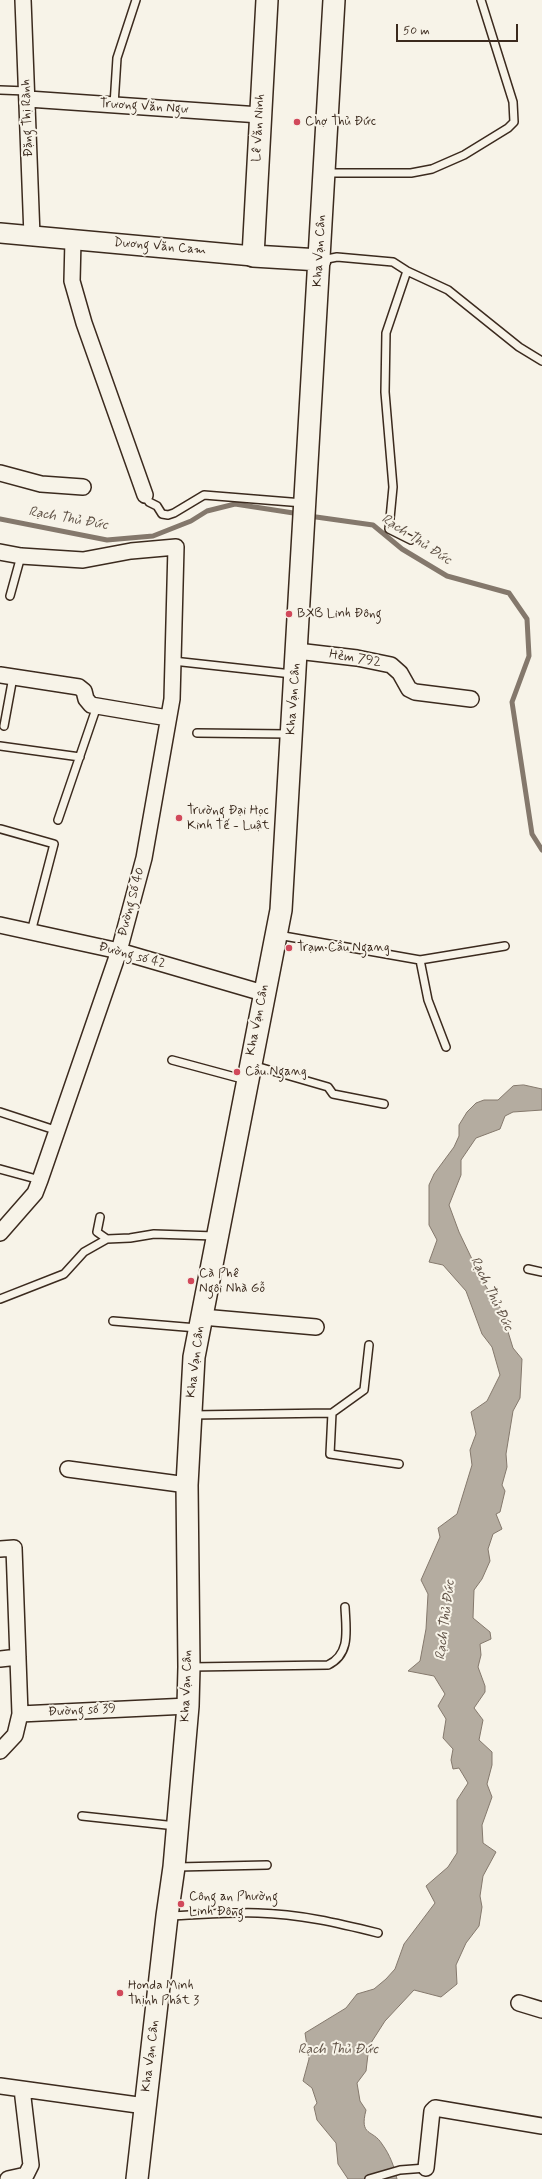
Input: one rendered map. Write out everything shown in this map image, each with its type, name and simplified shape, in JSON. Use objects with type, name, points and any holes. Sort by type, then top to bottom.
[{"type":"main road","name":"Lê Văn Ninh","points":[[253,256],[267,0]]},
{"type":"main road","name":"Kha Vạn Cân","points":[[137,2179],[167,1916],[174,1868],[188,1706],[187,1485],[194,1357],[280,910],[303,551],[304,503],[320,260],[334,0]]},
{"type":"main road","name":"Dương Văn Cam","points":[[253,256],[320,260]]},
{"type":"street","name":"Đặng Thị Rành","points":[[23,0],[28,95],[32,236]]},
{"type":"street","name":"Trương Văn Ngư","points":[[28,95],[114,105],[260,115]]},
{"type":"street","name":"Dương Văn Cam","points":[[0,233],[253,256]]},
{"type":"street","points":[[74,240],[72,281],[84,323],[145,495]]},
{"type":"street","points":[[0,473],[41,484],[83,487]]},
{"type":"street","name":"Đường Số 40","points":[[0,1233],[35,1193],[58,1131],[118,951],[144,858],[172,699],[176,547],[131,551],[83,560],[21,556]]},
{"type":"street","points":[[0,552],[21,556]]},
{"type":"street","name":"Hẻm 792","points":[[297,651],[357,658],[391,665],[400,673],[409,689],[415,692],[471,699]]},
{"type":"street","points":[[6,676],[79,687],[84,691],[88,703],[97,706],[168,718]]},
{"type":"street","name":"Đường số 42","points":[[0,925],[118,951],[263,993]]},
{"type":"street","points":[[200,1323],[316,1327]]},
{"type":"street","points":[[68,1469],[187,1485]]},
{"type":"street","points":[[0,1549],[14,1548],[20,1714],[15,1736],[0,1751]]},
{"type":"street","points":[[0,1659],[18,1657]]},
{"type":"street","name":"Đường số 39","points":[[20,1714],[188,1706]]},
{"type":"street","points":[[519,2003],[542,2010]]},
{"type":"street","points":[[0,2086],[145,2106]]},
{"type":"street","points":[[8,2179],[26,2175],[31,2165],[22,2089]]},
{"type":"street","points":[[426,2168],[432,2111],[436,2108],[542,2126]]},
{"type":"lane","points":[[114,105],[117,58],[136,0]]},
{"type":"lane","points":[[325,173],[410,173],[432,169],[464,156],[508,128],[514,122],[513,102],[481,0]]},
{"type":"lane","points":[[0,90],[28,95]]},
{"type":"lane","points":[[320,260],[337,257],[393,262],[407,271],[448,290],[519,347],[542,361]]},
{"type":"lane","points":[[407,271],[386,333],[385,392],[393,487],[389,529],[411,540]]},
{"type":"lane","points":[[145,495],[149,502],[157,506],[162,514],[168,515],[204,495],[304,503]]},
{"type":"lane","points":[[10,596],[21,556]]},
{"type":"lane","points":[[173,662],[295,674]]},
{"type":"lane","points":[[4,726],[6,676]]},
{"type":"lane","points":[[58,820],[97,706]]},
{"type":"lane","points":[[197,733],[291,734]]},
{"type":"lane","points":[[0,746],[80,757]]},
{"type":"lane","points":[[1,829],[54,844],[31,932]]},
{"type":"lane","points":[[275,934],[420,960],[505,946]]},
{"type":"lane","points":[[420,960],[428,1000],[446,1047]]},
{"type":"lane","points":[[172,1060],[328,1087],[333,1094],[384,1104]]},
{"type":"lane","points":[[0,1112],[58,1131]]},
{"type":"lane","points":[[0,1169],[40,1180]]},
{"type":"lane","points":[[100,1217],[97,1232],[107,1239]]},
{"type":"lane","points":[[0,1299],[64,1274],[84,1252],[107,1239],[130,1238],[154,1234],[217,1236]]},
{"type":"lane","points":[[528,1269],[542,1272]]},
{"type":"lane","points":[[113,1321],[200,1323]]},
{"type":"lane","points":[[190,1415],[332,1413],[364,1390],[369,1345]]},
{"type":"lane","points":[[332,1413],[330,1454],[399,1464]]},
{"type":"lane","points":[[189,1667],[328,1665],[336,1661],[343,1654],[346,1644],[346,1607]]},
{"type":"lane","points":[[82,1816],[178,1826]]},
{"type":"lane","points":[[174,1868],[266,1865]]},
{"type":"lane","points":[[167,1916],[256,1913],[282,1914],[341,1923],[378,1933]]},
{"type":"lane","points":[[369,2179],[400,2170],[426,2168]]},
{"type":"water","name":"Rạch Thủ Đức","points":[[524,1085],[542,1089],[542,1110],[513,1112],[505,1116],[500,1129],[476,1138],[461,1160],[461,1175],[449,1205],[459,1232],[483,1282],[501,1309],[513,1348],[522,1359],[520,1398],[513,1411],[506,1454],[507,1467],[502,1485],[505,1491],[500,1512],[496,1514],[502,1529],[493,1534],[488,1549],[490,1561],[482,1579],[474,1590],[473,1618],[490,1632],[491,1639],[480,1644],[481,1655],[478,1667],[485,1686],[485,1692],[474,1708],[483,1720],[479,1740],[492,1752],[492,1765],[487,1784],[492,1797],[482,1825],[483,1843],[496,1852],[483,1876],[480,1896],[482,1907],[479,1926],[466,1943],[456,1965],[457,1984],[441,1997],[414,1990],[385,2021],[369,2046],[366,2071],[357,2083],[360,2101],[366,2110],[364,2125],[368,2132],[375,2136],[385,2148],[395,2170],[397,2179],[348,2179],[338,2164],[336,2143],[317,2120],[314,2107],[317,2103],[312,2088],[303,2081],[309,2059],[305,2033],[346,2008],[357,1994],[374,1989],[395,1969],[404,1944],[435,1903],[426,1886],[448,1867],[457,1853],[457,1800],[468,1783],[459,1768],[453,1769],[451,1760],[453,1749],[443,1738],[446,1719],[438,1706],[445,1694],[434,1676],[408,1671],[420,1661],[426,1629],[428,1594],[421,1580],[440,1537],[438,1528],[457,1514],[472,1465],[470,1450],[476,1434],[471,1412],[487,1401],[500,1375],[492,1347],[482,1334],[466,1291],[443,1265],[429,1262],[437,1240],[429,1225],[429,1185],[434,1174],[454,1147],[459,1136],[459,1125],[467,1112],[476,1103],[484,1100],[498,1100],[513,1086]]},
{"type":"waterway","name":"Rạch Thủ Đức","points":[[0,519],[107,540],[153,536],[191,521],[207,511],[235,504],[300,514]]},
{"type":"waterway","name":"Rạch Thủ Đức","points":[[309,516],[373,525],[402,549],[447,576],[509,593],[527,619],[529,656],[512,702],[532,834],[542,850]]},
{"type":"place","name":"Chợ Thủ Đức","points":[[297,122]]},
{"type":"place","name":"BXB Linh Đông","points":[[289,614]]},
{"type":"place","name":"Trường Đại Học Kinh Tế - Luật","points":[[179,818]]},
{"type":"place","name":"Trạm Cầu Ngang","points":[[289,948]]},
{"type":"place","name":"Cầu Ngang","points":[[237,1072]]},
{"type":"place","name":"Cà Phê Ngôi Nhà Gỗ","points":[[191,1281]]},
{"type":"place","name":"Công an Phường Linh Đông","points":[[181,1904]]},
{"type":"place","name":"Honda Minh Thịnh Phát 3","points":[[120,1993]]}]
